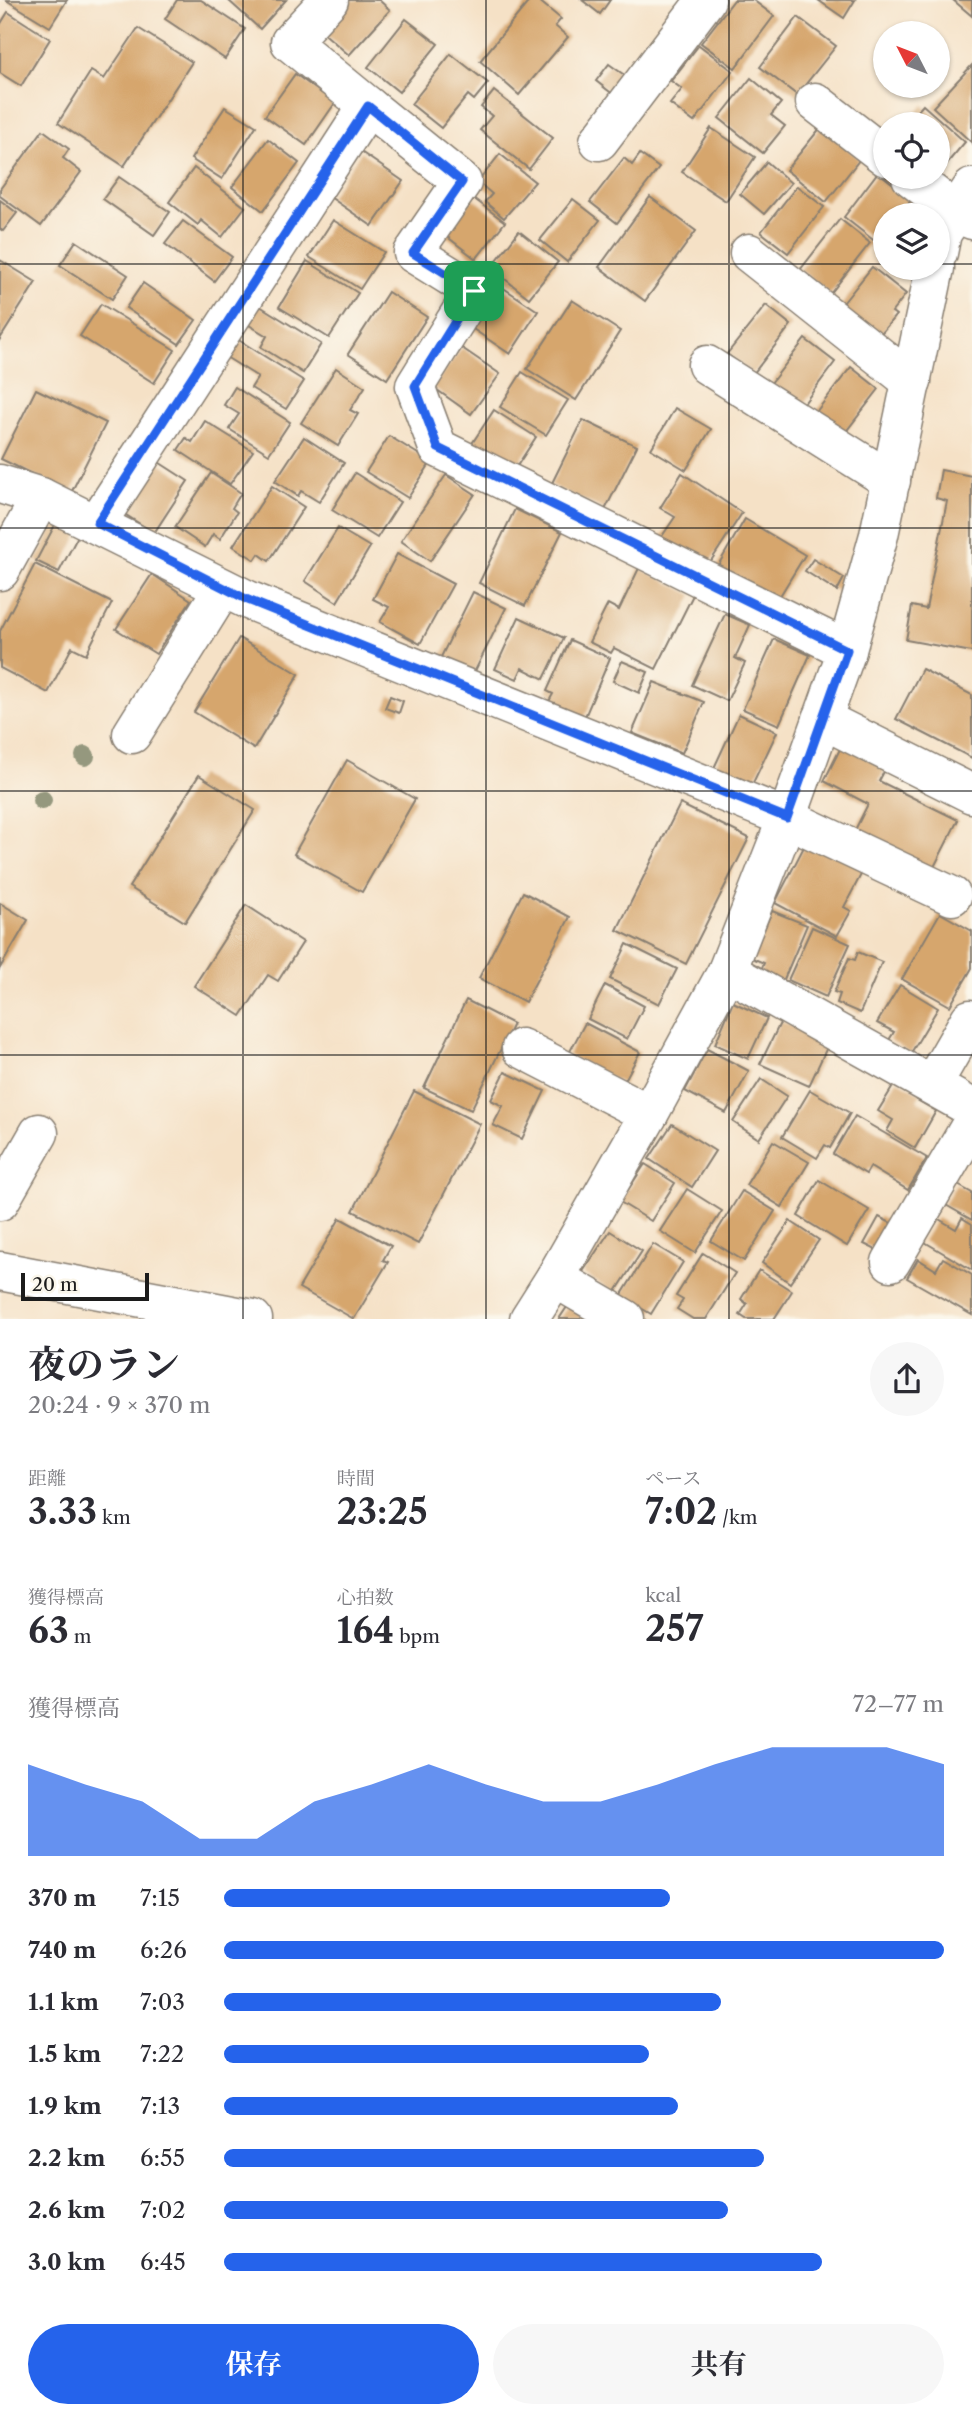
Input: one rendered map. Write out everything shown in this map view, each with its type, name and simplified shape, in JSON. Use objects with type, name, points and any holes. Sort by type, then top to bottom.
[{"type":"street","points":[[328,0],[290,42],[462,182],[413,253],[474,291],[415,386],[438,448],[847,650]]},
{"type":"street","points":[[599,141],[706,0]]},
{"type":"street","points":[[815,102],[873,147]]},
{"type":"street","points":[[97,523],[368,106]]},
{"type":"street","points":[[933,189],[967,207],[950,225]]},
{"type":"street","points":[[749,253],[912,382]]},
{"type":"street","points":[[529,1319],[649,1114],[727,971],[787,818],[847,650],[879,535],[933,280]]},
{"type":"street","points":[[707,365],[891,481]]},
{"type":"street","points":[[0,484],[41,496],[260,605],[787,818],[952,897]]},
{"type":"street","points":[[0,571],[41,496]]},
{"type":"street","points":[[132,734],[223,588]]},
{"type":"street","points":[[822,719],[972,794]]},
{"type":"street","points":[[727,971],[972,1108]]},
{"type":"street","points":[[932,1085],[970,1019]]},
{"type":"street","points":[[521,1048],[649,1114]]},
{"type":"street","points":[[891,1262],[972,1123]]},
{"type":"street","points":[[0,1201],[39,1133]]},
{"type":"street","points":[[0,1271],[253,1319]]},
{"type":"street","points":[[555,1278],[625,1319]]},
{"type":"building","points":[[6,0],[67,0],[50,27]]},
{"type":"building","points":[[177,0],[201,0],[245,29],[225,59],[165,19]]},
{"type":"building","points":[[228,0],[286,0],[260,29]]},
{"type":"building","points":[[347,0],[379,0],[390,10],[349,55],[320,30]]},
{"type":"building","points":[[530,0],[538,0],[561,19],[555,26],[568,37],[519,95],[480,61]]},
{"type":"building","points":[[582,0],[610,0],[600,14]]},
{"type":"building","points":[[734,0],[753,0],[774,16],[735,68],[701,43]]},
{"type":"building","points":[[818,0],[855,0],[844,18]]},
{"type":"building","points":[[953,0],[972,0],[972,16]]},
{"type":"building","points":[[8,12],[50,39],[21,86],[0,73],[0,25]]},
{"type":"building","points":[[798,17],[836,46],[797,95],[760,67]]},
{"type":"building","points":[[406,19],[438,44],[399,92],[368,67]]},
{"type":"building","points":[[138,28],[192,62],[124,166],[58,123],[91,71],[104,79]]},
{"type":"building","points":[[699,45],[733,71],[694,122],[670,104],[682,89],[671,81]]},
{"type":"building","points":[[451,54],[488,83],[474,100],[468,95],[441,128],[411,104]]},
{"type":"building","points":[[609,64],[627,77],[614,95],[596,81]]},
{"type":"building","points":[[972,65],[972,143],[950,123],[950,112],[938,112],[933,107],[941,98],[950,98],[950,89]]},
{"type":"building","points":[[295,74],[335,103],[306,145],[265,116]]},
{"type":"building","points":[[751,78],[781,103],[771,115],[785,126],[763,153],[719,118]]},
{"type":"building","points":[[494,91],[553,138],[529,169],[480,130],[492,116],[481,107]]},
{"type":"building","points":[[923,105],[931,112],[917,112]]},
{"type":"building","points":[[225,107],[256,126],[222,179],[191,159]]},
{"type":"building","points":[[821,127],[860,159],[826,202],[786,170]]},
{"type":"building","points":[[711,128],[755,157],[726,201],[682,172]]},
{"type":"building","points":[[950,129],[965,142],[950,160]]},
{"type":"building","points":[[43,130],[69,149],[63,158],[81,172],[41,226],[0,196],[0,189]]},
{"type":"building","points":[[268,139],[299,163],[263,211],[232,187]]},
{"type":"building","points":[[361,152],[403,181],[372,226],[330,197]]},
{"type":"building","points":[[500,154],[535,182],[504,218],[485,202],[492,194],[478,182]]},
{"type":"building","points":[[640,154],[659,168],[617,223],[590,202],[624,158],[632,165]]},
{"type":"building","points":[[767,162],[791,183],[764,214],[740,194]]},
{"type":"building","points":[[194,168],[245,207],[222,237],[201,220],[198,225],[169,202]]},
{"type":"building","points":[[119,177],[170,212],[154,235],[103,199]]},
{"type":"building","points":[[873,179],[873,189],[899,189],[912,199],[909,203],[873,203],[873,240],[844,217]]},
{"type":"building","points":[[797,186],[824,207],[788,253],[761,232]]},
{"type":"building","points":[[650,197],[696,231],[645,301],[599,267]]},
{"type":"building","points":[[473,198],[505,222],[476,259],[445,235]]},
{"type":"building","points":[[573,199],[600,220],[567,262],[540,240]]},
{"type":"building","points":[[0,200],[17,213],[3,231],[0,229]]},
{"type":"building","points":[[840,219],[870,243],[830,294],[800,270]]},
{"type":"building","points":[[333,220],[384,252],[360,289],[309,257]]},
{"type":"building","points":[[183,221],[232,257],[214,281],[165,244]]},
{"type":"building","points":[[519,231],[558,262],[529,298],[491,268]]},
{"type":"building","points":[[76,241],[128,275],[112,299],[60,265]]},
{"type":"building","points":[[0,260],[36,282],[0,339]]},
{"type":"building","points":[[307,261],[358,293],[329,338],[279,307]]},
{"type":"building","points":[[872,267],[873,280],[888,280],[906,294],[892,312],[896,315],[878,337],[840,307]]},
{"type":"building","points":[[143,283],[196,320],[179,344],[126,308]]},
{"type":"building","points":[[499,285],[538,311],[510,354],[470,327]]},
{"type":"building","points":[[388,292],[427,317],[387,379],[348,354]]},
{"type":"building","points":[[572,300],[620,331],[576,400],[527,369]]},
{"type":"building","points":[[255,303],[321,344],[303,373],[261,347],[267,336],[244,322]]},
{"type":"building","points":[[101,304],[175,350],[154,383],[80,336]]},
{"type":"building","points":[[766,305],[791,325],[753,374],[727,354]]},
{"type":"building","points":[[237,339],[304,381],[286,409],[251,388],[258,377],[226,357]]},
{"type":"building","points":[[805,339],[835,362],[802,406],[771,383]]},
{"type":"building","points":[[462,348],[500,374],[471,414],[433,387]]},
{"type":"building","points":[[851,367],[879,389],[844,434],[816,412]]},
{"type":"building","points":[[336,368],[365,387],[350,410],[358,414],[338,446],[301,423]]},
{"type":"building","points":[[522,372],[568,400],[546,435],[500,407]]},
{"type":"building","points":[[235,387],[290,422],[269,454],[229,429],[239,414],[224,405]]},
{"type":"building","points":[[36,389],[106,423],[71,493],[1,459]]},
{"type":"building","points":[[675,408],[711,429],[686,470],[651,449]]},
{"type":"building","points":[[494,410],[536,437],[513,472],[471,445]]},
{"type":"building","points":[[583,420],[637,446],[605,510],[551,485]]},
{"type":"building","points":[[205,421],[253,451],[230,484],[178,450],[186,438],[192,442]]},
{"type":"building","points":[[389,436],[431,462],[408,498],[366,472]]},
{"type":"building","points":[[304,437],[344,463],[319,502],[301,491],[298,496],[275,481]]},
{"type":"building","points":[[157,461],[188,481],[154,533],[123,513]]},
{"type":"building","points":[[941,470],[972,476],[972,652],[906,640],[912,606],[926,609],[947,501],[936,498]]},
{"type":"building","points":[[211,473],[241,493],[232,508],[237,512],[220,539],[213,534],[205,547],[175,527]]},
{"type":"building","points":[[355,473],[400,502],[377,538],[332,510]]},
{"type":"building","points":[[682,473],[742,513],[705,570],[656,545],[675,517],[660,508]]},
{"type":"building","points":[[446,475],[475,494],[430,561],[401,541]]},
{"type":"building","points":[[272,486],[304,507],[269,561],[259,554],[255,560],[233,546]]},
{"type":"building","points":[[515,509],[562,532],[525,606],[479,583]]},
{"type":"building","points":[[745,519],[805,555],[775,604],[713,574]]},
{"type":"building","points":[[57,521],[80,532],[59,572],[36,561]]},
{"type":"building","points":[[338,528],[370,547],[337,602],[305,581]]},
{"type":"building","points":[[397,554],[453,584],[420,644],[380,622],[389,607],[373,599]]},
{"type":"building","points":[[813,559],[844,578],[837,591],[805,571]]},
{"type":"building","points":[[35,564],[112,603],[86,654],[72,647],[48,693],[0,668],[0,631]]},
{"type":"building","points":[[639,568],[693,595],[656,669],[614,648],[611,653],[589,642],[608,604],[619,610]]},
{"type":"building","points":[[152,574],[191,600],[156,654],[116,629]]},
{"type":"building","points":[[473,592],[506,608],[473,675],[440,659]]},
{"type":"building","points":[[725,614],[750,625],[735,658],[745,663],[727,701],[692,685]]},
{"type":"building","points":[[519,617],[564,638],[544,679],[522,668],[517,679],[495,669]]},
{"type":"building","points":[[239,638],[299,674],[254,749],[194,712]]},
{"type":"building","points":[[774,639],[810,655],[779,725],[743,709]]},
{"type":"building","points":[[570,640],[610,658],[584,719],[548,703],[553,694],[547,691]]},
{"type":"building","points":[[622,661],[648,672],[639,693],[613,681]]},
{"type":"building","points":[[922,669],[972,695],[972,758],[896,719]]},
{"type":"building","points":[[654,682],[704,702],[682,753],[632,733]]},
{"type":"building","points":[[390,696],[403,701],[399,713],[385,708]]},
{"type":"building","points":[[739,714],[777,732],[752,785],[714,768]]},
{"type":"building","points":[[842,745],[886,768],[879,781],[958,820],[932,871],[854,832],[868,804],[824,781]]},
{"type":"building","points":[[347,760],[415,799],[362,892],[294,854]]},
{"type":"building","points":[[199,775],[255,810],[185,922],[129,887]]},
{"type":"building","points":[[680,804],[749,838],[686,964],[617,930]]},
{"type":"building","points":[[809,837],[865,867],[844,907],[851,911],[837,936],[775,903]]},
{"type":"building","points":[[523,892],[570,917],[525,1002],[479,978]]},
{"type":"building","points":[[0,903],[28,920],[0,968]]},
{"type":"building","points":[[246,905],[303,942],[278,981],[268,975],[241,1016],[194,986]]},
{"type":"building","points":[[772,911],[807,925],[782,984],[759,975],[764,963],[752,958]]},
{"type":"building","points":[[940,913],[972,931],[972,968],[950,1006],[902,979]]},
{"type":"building","points":[[812,927],[850,944],[826,997],[788,980]]},
{"type":"building","points":[[627,944],[677,969],[659,1004],[610,979]]},
{"type":"building","points":[[858,952],[882,962],[860,1013],[837,1003],[840,994],[834,992],[849,958],[855,960]]},
{"type":"building","points":[[605,985],[644,1006],[627,1039],[588,1019]]},
{"type":"building","points":[[900,985],[938,1008],[911,1053],[889,1040],[894,1032],[877,1023]]},
{"type":"building","points":[[466,1000],[513,1024],[471,1110],[424,1088]]},
{"type":"building","points":[[733,1002],[767,1018],[748,1059],[715,1044]]},
{"type":"building","points":[[781,1021],[829,1043],[809,1086],[760,1064]]},
{"type":"building","points":[[585,1023],[640,1052],[623,1084],[568,1055]]},
{"type":"building","points":[[707,1049],[749,1071],[726,1113],[685,1091]]},
{"type":"building","points":[[505,1072],[545,1091],[522,1139],[493,1125],[503,1106],[491,1100]]},
{"type":"building","points":[[761,1079],[787,1096],[759,1139],[733,1122]]},
{"type":"building","points":[[897,1080],[921,1094],[917,1100],[936,1111],[915,1148],[887,1131],[893,1120],[878,1111]]},
{"type":"building","points":[[810,1090],[850,1113],[830,1148],[825,1145],[817,1158],[782,1137]]},
{"type":"building","points":[[414,1091],[480,1124],[418,1244],[353,1211]]},
{"type":"building","points":[[855,1116],[927,1158],[908,1190],[870,1167],[866,1174],[833,1154]]},
{"type":"building","points":[[672,1124],[715,1151],[692,1187],[649,1159]]},
{"type":"building","points":[[773,1141],[809,1162],[782,1207],[746,1185]]},
{"type":"building","points":[[645,1164],[675,1183],[651,1221],[620,1202]]},
{"type":"building","points":[[819,1180],[869,1210],[847,1246],[798,1216]]},
{"type":"building","points":[[956,1184],[972,1193],[972,1220],[944,1204]]},
{"type":"building","points":[[687,1189],[722,1211],[695,1253],[660,1231]]},
{"type":"building","points":[[742,1191],[775,1211],[744,1261],[711,1241]]},
{"type":"building","points":[[879,1217],[893,1224],[878,1251],[864,1244]]},
{"type":"building","points":[[340,1218],[391,1246],[383,1260],[388,1262],[354,1319],[299,1288]]},
{"type":"building","points":[[937,1218],[956,1229],[962,1218],[972,1224],[972,1270],[923,1241]]},
{"type":"building","points":[[790,1221],[819,1240],[790,1283],[762,1263]]},
{"type":"building","points":[[610,1231],[642,1251],[615,1293],[582,1273]]},
{"type":"building","points":[[653,1244],[683,1262],[651,1314],[621,1296]]},
{"type":"building","points":[[703,1253],[735,1273],[706,1319],[693,1319],[677,1309],[683,1300],[676,1296]]},
{"type":"building","points":[[943,1258],[972,1275],[972,1315],[907,1278],[918,1259],[936,1270]]},
{"type":"building","points":[[759,1270],[792,1291],[774,1319],[746,1319],[740,1315],[747,1304],[741,1299]]},
{"type":"building","points":[[569,1304],[592,1319],[559,1319]]},
{"type":"route","points":[[368,106],[462,182],[413,253],[474,291],[415,386],[438,448],[847,650],[787,818],[248,600],[97,523],[368,106]]}]
